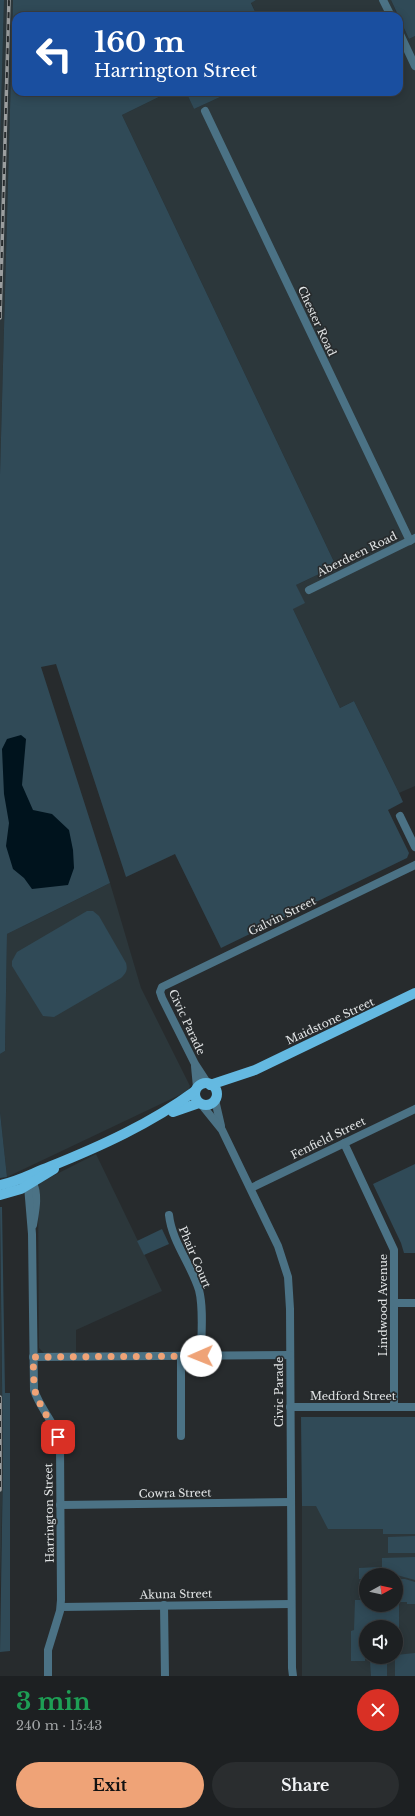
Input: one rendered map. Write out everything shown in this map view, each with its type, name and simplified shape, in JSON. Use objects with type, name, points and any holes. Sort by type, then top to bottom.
[{"type":"main road","name":"Maidstone Street","points":[[215,1098],[224,1089],[255,1070],[415,994]]},
{"type":"main road","name":"Maidstone Street","points":[[209,1084],[255,1070]]},
{"type":"main road","points":[[0,1195],[157,1117],[200,1103],[207,1105],[215,1098],[215,1090],[209,1084],[202,1084],[157,1117]]},
{"type":"main road","points":[[196,1089],[195,1097],[200,1103]]},
{"type":"main road","points":[[0,1185],[29,1181]]},
{"type":"street","points":[[384,0],[389,12]]},
{"type":"street","points":[[403,40],[415,66]]},
{"type":"street","name":"Chester Road","points":[[205,111],[412,540]]},
{"type":"street","name":"Aberdeen Road","points":[[309,590],[412,540]]},
{"type":"street","points":[[400,816],[415,847]]},
{"type":"street","name":"Galvin Street","points":[[160,989],[164,985],[415,865]]},
{"type":"street","name":"Civic Parade","points":[[160,989],[161,995],[195,1064],[209,1084]]},
{"type":"street","name":"Civic Parade","points":[[195,1064],[196,1089]]},
{"type":"street","name":"Civic Parade","points":[[215,1098],[222,1130]]},
{"type":"street","name":"Civic Parade","points":[[200,1103],[222,1130],[274,1238],[285,1267],[290,1302],[291,1673]]},
{"type":"street","name":"Fenfield Street","points":[[250,1188],[415,1109]]},
{"type":"street","name":"Lindwood Avenue","points":[[344,1143],[394,1250],[394,1407]]},
{"type":"street","name":"Harrington Street","points":[[29,1181],[35,1191],[36,1211],[32,1234],[34,1384],[36,1396],[59,1440],[61,1607],[48,1650],[48,1676]]},
{"type":"street","name":"Phair Court","points":[[169,1215],[173,1235],[195,1280],[200,1294],[201,1356]]},
{"type":"street","points":[[394,1303],[415,1303]]},
{"type":"street","points":[[33,1357],[290,1355]]},
{"type":"street","points":[[180,1356],[181,1436]]},
{"type":"street","name":"Medford Street","points":[[290,1407],[415,1407]]},
{"type":"street","name":"Cowra Street","points":[[60,1505],[291,1502]]},
{"type":"street","name":"Akuna Street","points":[[61,1607],[291,1604]]},
{"type":"street","points":[[164,1605],[165,1676]]},
{"type":"shaded area","points":[[0,0],[4,0],[0,148]]},
{"type":"shaded area","points":[[4,0],[13,0],[0,474],[0,148]]},
{"type":"shaded area","points":[[13,0],[256,0],[251,3],[255,12],[13,12]]},
{"type":"shaded area","points":[[256,0],[391,0],[396,12],[255,12],[251,2]]},
{"type":"shaded area","points":[[391,0],[415,0],[415,36],[409,39],[403,26],[403,12],[397,12]]},
{"type":"shaded area","points":[[403,26],[409,39],[415,36],[415,786],[399,793],[354,701],[340,708],[293,609],[296,585],[336,566],[122,115],[161,96],[188,96],[194,109],[222,96],[403,96]]},
{"type":"shaded area","points":[[12,36],[12,96],[161,96],[122,115],[336,566],[296,585],[305,603],[293,609],[340,708],[354,701],[399,793],[403,802],[388,810],[409,853],[407,858],[221,948],[175,854],[126,877],[56,664],[41,667],[110,883],[7,934],[5,1051],[0,1054],[0,474]]},
{"type":"shaded area","points":[[188,96],[222,96],[194,109]]},
{"type":"shaded area","points":[[21,735],[26,739],[22,785],[33,810],[52,814],[69,830],[73,850],[74,868],[68,885],[32,889],[24,878],[13,869],[6,846],[9,823],[4,794],[2,749],[7,739]]},
{"type":"shaded area","points":[[110,883],[141,988],[190,1086],[188,1091],[7,1177],[0,1112],[0,1054],[5,1051],[7,934]]},
{"type":"shaded area","points":[[87,911],[93,911],[99,916],[126,963],[126,971],[121,978],[54,1017],[43,1016],[12,966],[12,961],[17,952]]},
{"type":"shaded area","points":[[0,1112],[7,1177],[0,1178]]},
{"type":"shaded area","points":[[96,1154],[162,1291],[76,1330],[76,1353],[44,1353],[39,1348],[38,1187],[41,1182]]},
{"type":"shaded area","points":[[415,1164],[415,1253],[404,1253],[401,1243],[373,1184]]},
{"type":"shaded area","points":[[0,1207],[2,1207],[5,1393],[10,1393],[10,1651],[0,1652],[3,1463]]},
{"type":"shaded area","points":[[162,1229],[169,1244],[144,1255],[137,1241]]},
{"type":"shaded area","points":[[0,1241],[3,1463],[0,1590]]},
{"type":"shaded area","points":[[301,1417],[415,1417],[415,1534],[383,1534],[383,1529],[328,1529],[316,1506],[302,1506]]},
{"type":"shaded area","points":[[415,1417],[415,1676],[302,1676],[302,1474]]},
{"type":"shaded area","points":[[415,1536],[415,1553],[388,1553],[388,1537]]},
{"type":"shaded area","points":[[415,1557],[415,1580],[403,1577],[403,1568],[383,1568],[382,1558]]},
{"type":"shaded area","points":[[403,1579],[415,1582],[415,1604],[407,1604],[407,1602],[403,1602]]},
{"type":"shaded area","points":[[355,1600],[359,1600],[359,1612],[399,1612],[399,1620],[359,1620],[359,1661],[351,1661],[351,1631],[354,1630]]},
{"type":"shaded area","points":[[415,1653],[415,1676],[395,1676],[395,1664],[403,1664],[403,1654]]},
{"type":"shaded area","points":[[370,1664],[387,1664],[387,1676],[371,1676]]},
{"type":"railway","points":[[0,318],[9,0]]},
{"type":"railway","points":[[0,1397],[0,1490]]},
{"type":"route","points":[[58,1437],[38,1401],[34,1390],[33,1357],[201,1356]]}]
